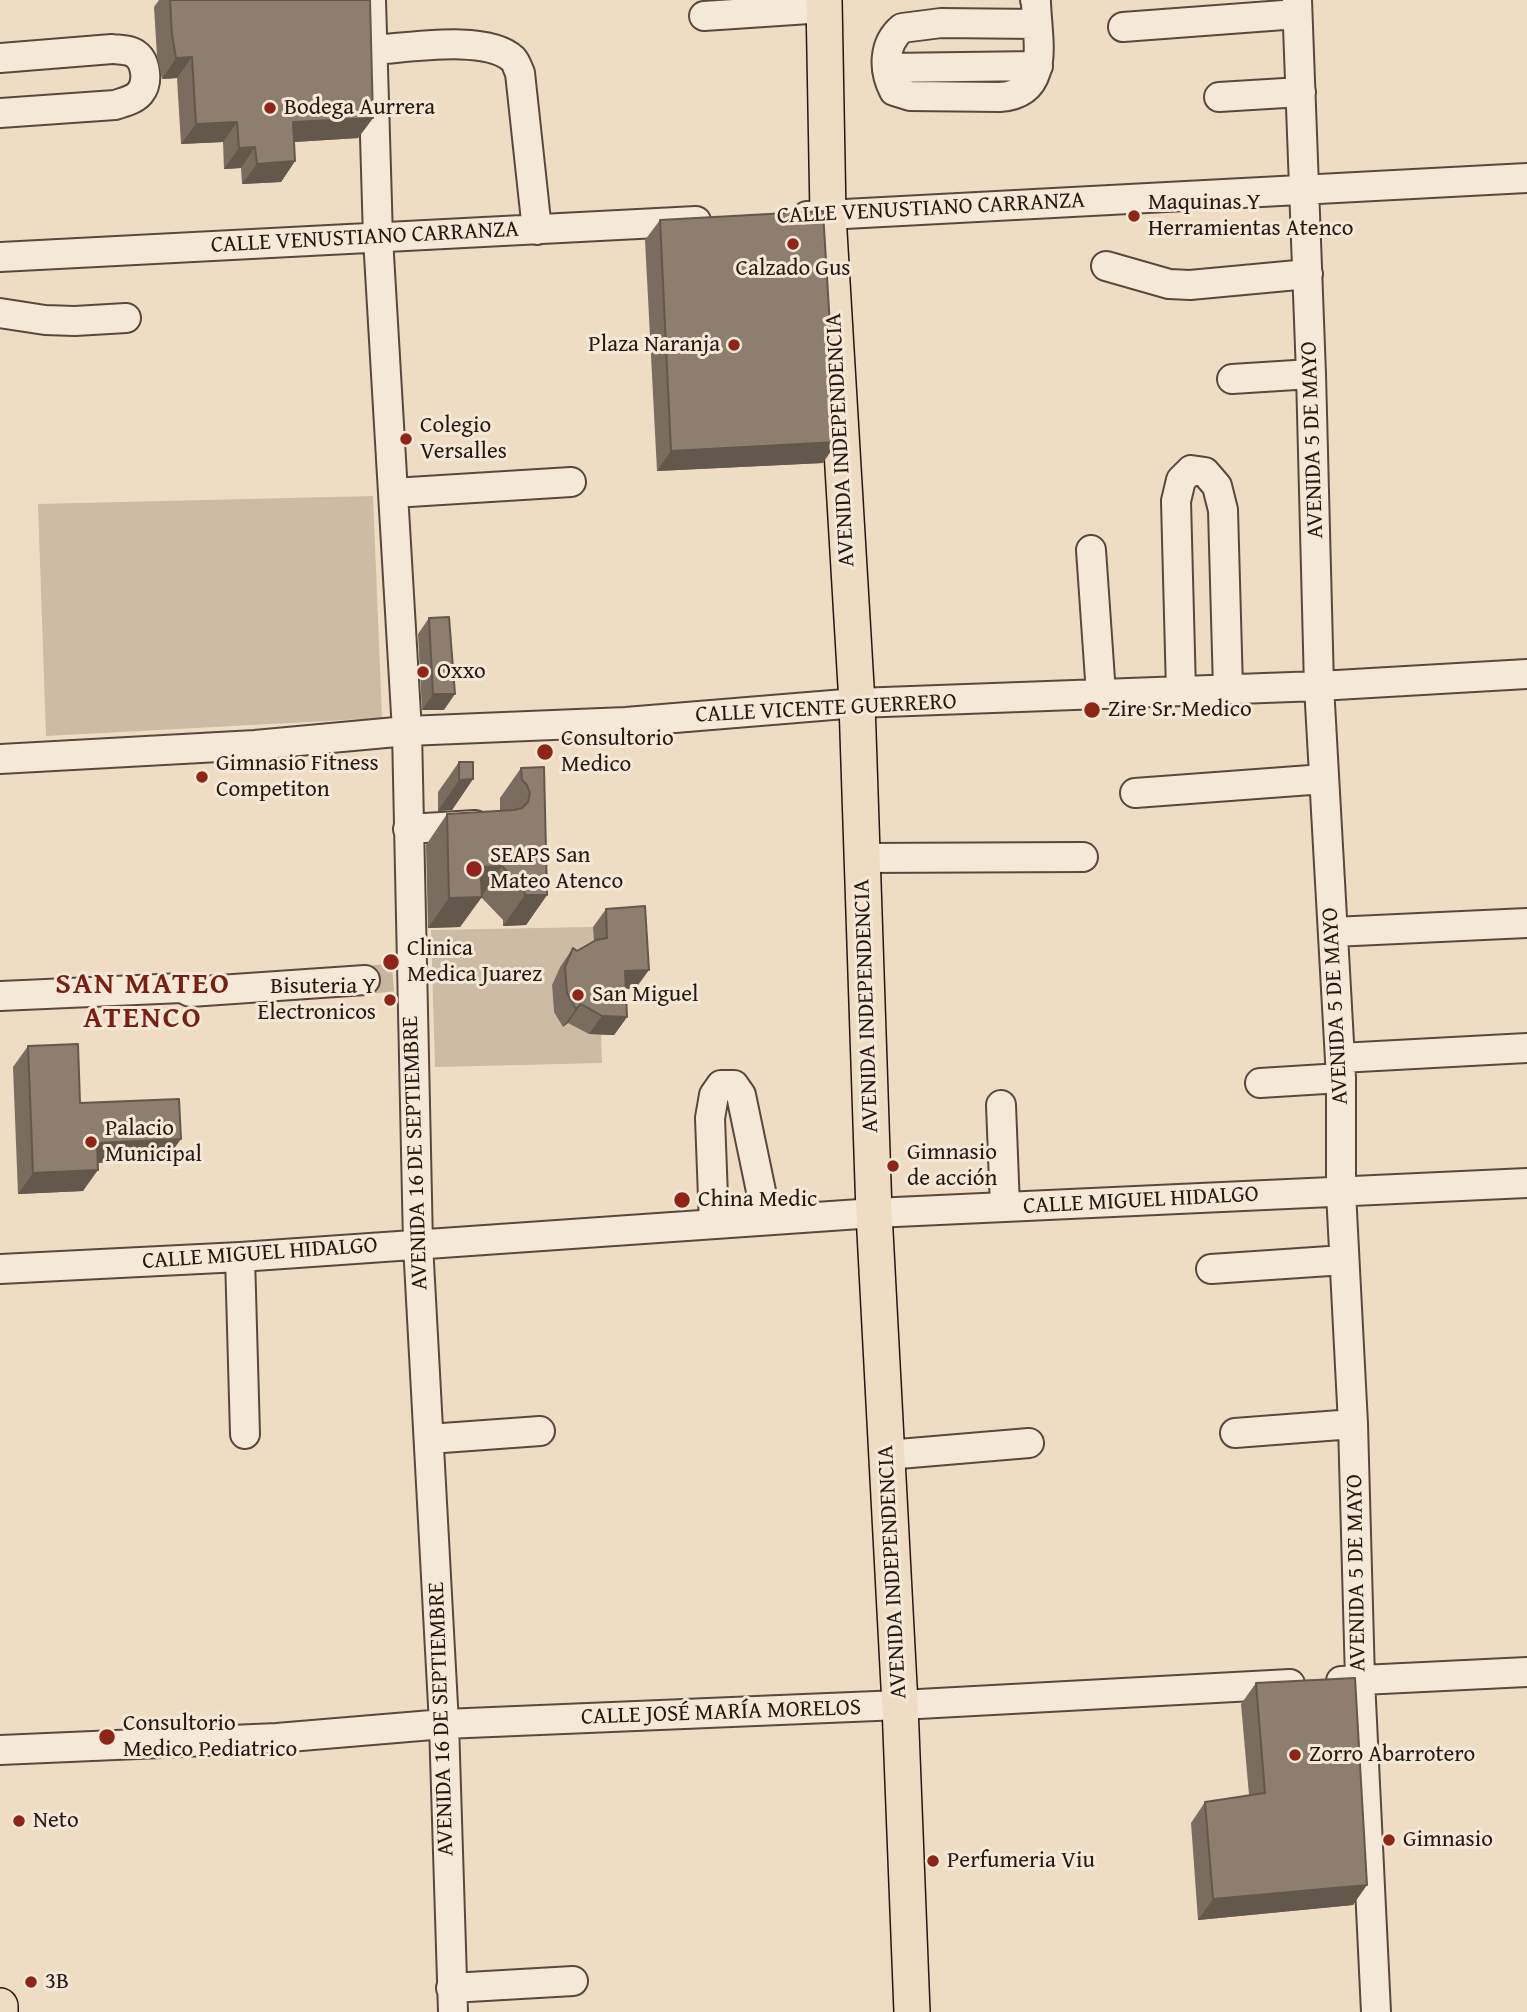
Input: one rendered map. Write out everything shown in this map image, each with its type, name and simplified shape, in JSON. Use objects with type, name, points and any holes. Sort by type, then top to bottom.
[{"type":"main road","name":"AVENIDA INDEPENDENCIA","points":[[824,4],[828,215],[856,704],[874,1213],[900,1705],[912,2012]]},
{"type":"main road","points":[[0,2006],[0,2012]]},
{"type":"street","name":"AVENIDA 16 DE SEPTIEMBRE","points":[[371,0],[379,238],[407,731],[406,977],[444,1724],[452,2000]]},
{"type":"street","points":[[704,16],[824,4]]},
{"type":"street","points":[[1123,27],[1297,7]]},
{"type":"street","name":"AVENIDA 5 DE MAYO","points":[[1297,7],[1308,274],[1319,686],[1341,1068],[1340,1192],[1353,1424],[1360,1680],[1376,2012]]},
{"type":"street","points":[[1036,12],[1038,66],[887,68],[889,42],[902,28],[1036,12]]},
{"type":"street","points":[[373,50],[466,44],[497,49],[514,60],[520,74],[537,230]]},
{"type":"street","points":[[0,58],[125,50],[136,54],[142,62],[145,85],[139,95],[128,102],[115,105],[0,113]]},
{"type":"street","points":[[1219,97],[1301,92]]},
{"type":"street","name":"CALLE VENUSTIANO CARRANZA","points":[[776,217],[1527,178]]},
{"type":"street","name":"CALLE VENUSTIANO CARRANZA","points":[[0,257],[724,220]]},
{"type":"street","points":[[1106,266],[1169,285],[1308,274]]},
{"type":"street","points":[[0,313],[44,320],[126,318]]},
{"type":"street","points":[[1232,379],[1311,374]]},
{"type":"street","points":[[1181,691],[1176,501],[1181,480],[1191,470],[1205,472],[1217,486],[1223,510],[1228,689]]},
{"type":"street","points":[[393,493],[571,482]]},
{"type":"street","points":[[1091,550],[1101,694]]},
{"type":"street","points":[[1180,637],[1226,635]]},
{"type":"street","name":"CALLE VICENTE GUERRERO","points":[[0,759],[255,745],[407,731],[626,722],[856,704],[1319,686],[1527,674]]},
{"type":"street","points":[[1135,793],[1324,779]]},
{"type":"street","points":[[408,829],[492,824]]},
{"type":"street","points":[[862,858],[1083,857]]},
{"type":"street","points":[[1333,932],[1527,923]]},
{"type":"street","points":[[0,996],[182,988],[190,992],[365,980]]},
{"type":"street","points":[[1260,1083],[1341,1068],[1527,1048]]},
{"type":"street","points":[[714,1224],[710,1118],[714,1095],[722,1085],[734,1085],[741,1095],[767,1220]]},
{"type":"street","points":[[1001,1105],[1005,1207]]},
{"type":"street","name":"CALLE MIGUEL HIDALGO","points":[[0,1269],[240,1257],[874,1213],[1527,1184]]},
{"type":"street","points":[[240,1257],[245,1434]]},
{"type":"street","points":[[1211,1269],[1344,1260]]},
{"type":"street","points":[[1235,1433],[1353,1424]]},
{"type":"street","points":[[429,1439],[540,1432]]},
{"type":"street","points":[[887,1455],[1029,1443]]},
{"type":"street","name":"CALLE JOSÉ MARÍA MORELOS","points":[[0,1750],[277,1738],[444,1724],[900,1705],[1527,1672]]},
{"type":"street","points":[[452,2000],[573,1981]]},
{"type":"shaded area","points":[[373,496],[382,718],[46,736],[38,504]]},
{"type":"shaded area","points":[[593,927],[594,936],[608,935],[560,967],[552,985],[554,1011],[581,1029],[601,1034],[602,1063],[435,1067],[431,930]]},
{"type":"building","name":"Bodega Aurrera","points":[[170,0],[370,0],[373,118],[293,122],[295,161],[257,164],[255,147],[239,148],[237,122],[196,124],[192,57],[176,58]]},
{"type":"building","name":"Plaza Naranja","points":[[823,211],[837,442],[671,451],[660,220]]},
{"type":"building","points":[[449,617],[455,694],[433,694],[429,618]]},
{"type":"building","points":[[459,762],[473,762],[473,779],[459,780]]},
{"type":"building","points":[[544,767],[547,895],[525,895],[524,890],[502,866],[480,867],[482,897],[449,898],[447,814],[522,808],[528,802],[530,793],[522,780],[521,768]]},
{"type":"building","points":[[645,906],[649,970],[625,971],[627,1017],[602,1016],[581,1004],[576,1009],[567,993],[565,967],[573,948],[577,951],[596,940],[607,938],[606,909]]},
{"type":"building","points":[[78,1044],[80,1103],[179,1099],[181,1139],[97,1143],[98,1170],[33,1173],[28,1046]]},
{"type":"building","name":"Zorro Abarrotero","points":[[1355,1678],[1367,1885],[1213,1899],[1205,1802],[1265,1793],[1256,1683]]},
{"type":"tunnel","points":[[365,980],[400,977]]},
{"type":"place","name":"Bodega Aurrera","points":[[270,108]]},
{"type":"place","name":"Maquinas Y Herramientas Atenco","points":[[1134,216]]},
{"type":"place","name":"Calzado Gus","points":[[793,244]]},
{"type":"place","name":"Plaza Naranja","points":[[734,345]]},
{"type":"place","name":"Colegio Versalles","points":[[406,439]]},
{"type":"place","name":"Oxxo","points":[[423,672]]},
{"type":"place","name":"Zire Sr. Medico","points":[[1092,710]]},
{"type":"place","name":"Consultorio Medico","points":[[545,752]]},
{"type":"place","name":"Gimnasio Fitness Competiton","points":[[202,777]]},
{"type":"place","name":"SEAPS San Mateo Atenco","points":[[474,869]]},
{"type":"place","name":"Clinica Medica Juarez","points":[[391,962]]},
{"type":"place","name":"San Miguel","points":[[578,995]]},
{"type":"place","name":"Bisuteria Y Electronicos","points":[[390,1000]]},
{"type":"place","name":"Palacio Municipal","points":[[91,1142]]},
{"type":"place","name":"Gimnasio de acción","points":[[893,1166]]},
{"type":"place","name":"China Medic","points":[[682,1200]]},
{"type":"place","name":"Consultorio Medico Pediatrico","points":[[107,1737]]},
{"type":"place","name":"Zorro Abarrotero","points":[[1295,1755]]},
{"type":"place","name":"Neto","points":[[19,1821]]},
{"type":"place","name":"Gimnasio","points":[[1389,1840]]},
{"type":"place","name":"Perfumeria Viu","points":[[933,1861]]},
{"type":"place","name":"3B","points":[[31,1982]]},
{"type":"district","name":"SAN MATEO ATENCO","points":[[143,1002]]}]
